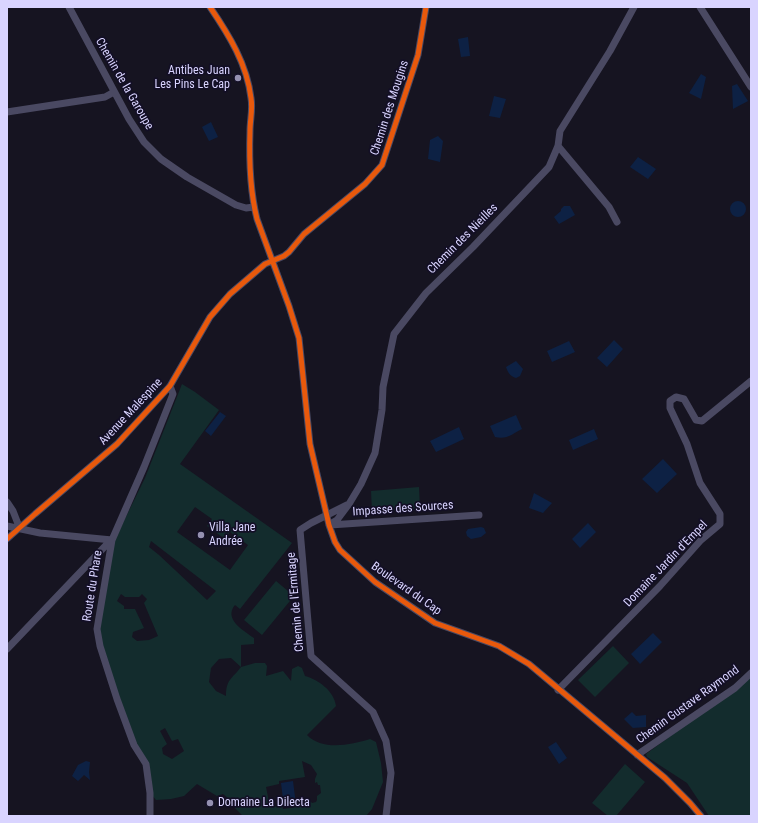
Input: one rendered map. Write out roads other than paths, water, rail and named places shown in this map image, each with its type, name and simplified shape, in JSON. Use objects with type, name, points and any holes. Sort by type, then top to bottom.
[{"type":"street","name":"Chemin de la Garoupe","points":[[69,7],[129,119],[140,136],[161,159],[187,177],[236,205],[246,208],[254,207]]},
{"type":"street","name":"Boulevard du Cap","points":[[210,7],[235,46],[249,85],[252,99],[249,156],[254,207],[299,338],[310,444],[329,525],[335,542],[340,550],[375,582],[435,623],[498,646],[529,664],[558,690],[665,778],[701,816]]},
{"type":"street","name":"Chemin des Mougins","points":[[272,261],[289,252],[304,234],[365,184],[382,165],[418,55],[426,7]]},
{"type":"street","name":"Chemin des Nieilles","points":[[329,525],[337,520],[349,504],[361,484],[375,453],[382,410],[383,387],[394,334],[426,293],[473,247],[549,167],[558,146],[560,131],[610,51],[634,7]]},
{"type":"street","points":[[700,7],[751,88]]},
{"type":"street","points":[[7,112],[105,97],[114,92]]},
{"type":"street","points":[[558,146],[608,207],[617,222]]},
{"type":"street","name":"Avenue Malespine","points":[[7,539],[117,444],[170,386],[210,317],[230,294],[265,264],[272,261]]},
{"type":"street","name":"Domaine Jardin d'Empel","points":[[558,690],[660,586],[702,540],[720,524],[720,514],[700,483],[687,444],[670,408],[670,402],[676,397],[684,399],[696,420],[702,420],[751,381]]},
{"type":"street","name":"Route du Phare","points":[[150,816],[150,794],[146,764],[134,745],[117,699],[97,629],[112,540],[144,467],[173,394],[170,386]]},
{"type":"street","points":[[7,502],[13,511],[20,529]]},
{"type":"street","points":[[327,515],[349,504]]},
{"type":"street","name":"Chemin de l'Ermitage","points":[[327,515],[300,530],[311,656],[373,712],[386,741],[391,773],[386,816]]},
{"type":"street","name":"Impasse des Sources","points":[[329,525],[479,515]]},
{"type":"street","points":[[7,526],[40,533],[112,540]]},
{"type":"street","points":[[7,649],[112,540]]},
{"type":"street","name":"Chemin Gustave Raymond","points":[[638,755],[734,688],[751,673]]},
{"type":"water","points":[[468,37],[470,56],[461,57],[458,39]]},
{"type":"water","points":[[701,74],[706,77],[701,99],[689,93]]},
{"type":"water","points":[[737,84],[748,101],[733,109],[732,86]]},
{"type":"water","points":[[494,96],[506,99],[500,118],[489,116]]},
{"type":"water","points":[[211,122],[218,137],[209,141],[202,127]]},
{"type":"water","points":[[438,136],[443,141],[440,162],[428,159],[430,140]]},
{"type":"water","points":[[638,157],[656,169],[648,179],[630,167]]},
{"type":"water","points":[[735,201],[741,201],[746,206],[744,215],[741,217],[735,217],[730,212],[730,206]]},
{"type":"water","points":[[564,206],[570,206],[575,215],[559,224],[554,217]]},
{"type":"water","points":[[614,340],[623,349],[607,367],[597,358]]},
{"type":"water","points":[[569,341],[575,352],[552,362],[547,351]]},
{"type":"water","points":[[516,361],[523,369],[520,376],[516,378],[510,374],[506,367]]},
{"type":"water","points":[[220,412],[226,416],[211,436],[205,431]]},
{"type":"water","points":[[516,415],[522,429],[503,438],[495,437],[490,426]]},
{"type":"water","points":[[459,427],[464,439],[436,452],[430,441]]},
{"type":"water","points":[[594,429],[598,439],[573,450],[569,440]]},
{"type":"water","points":[[663,459],[677,474],[657,493],[642,479]]},
{"type":"water","points":[[534,493],[552,503],[543,513],[529,508]]},
{"type":"water","points":[[588,523],[596,532],[580,548],[572,539]]},
{"type":"water","points":[[484,528],[486,533],[481,537],[471,539],[467,536],[466,532],[468,529]]},
{"type":"water","points":[[653,633],[662,642],[640,664],[631,654]]},
{"type":"water","points":[[632,712],[636,716],[646,715],[646,727],[633,728],[624,719]]},
{"type":"water","points":[[556,742],[567,758],[559,764],[548,747]]},
{"type":"water","points":[[86,761],[90,762],[90,780],[84,775],[78,781],[72,776],[78,765]]},
{"type":"water","points":[[293,781],[296,805],[284,807],[281,783]]},
{"type":"place","name":"Antibes Juan Les Pins Le Cap","points":[[238,78]]},
{"type":"place","name":"Villa Jane Andrée","points":[[201,535]]},
{"type":"place","name":"Domaine La Dilecta","points":[[210,803]]}]
